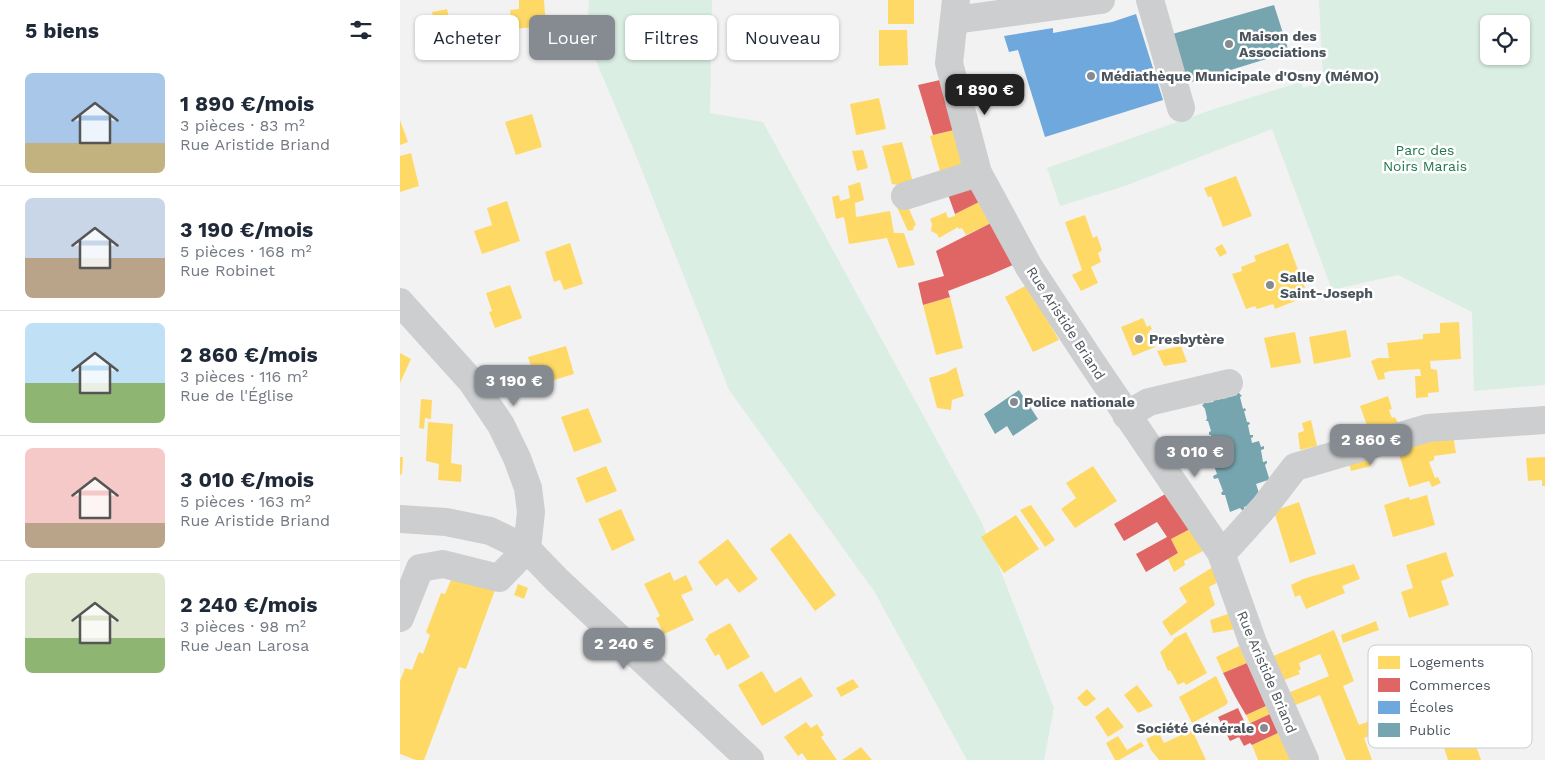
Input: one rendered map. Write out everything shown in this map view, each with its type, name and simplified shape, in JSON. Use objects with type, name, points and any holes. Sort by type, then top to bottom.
[{"type":"street","points":[[955,10],[1101,0]]},
{"type":"street","points":[[1150,0],[1181,108]]},
{"type":"street","name":"Rue Aristide Briand","points":[[955,10],[949,64],[978,173],[1029,267],[1126,415],[1221,553],[1253,642],[1304,760]]},
{"type":"street","points":[[905,196],[978,173]]},
{"type":"street","points":[[400,302],[472,382],[501,425],[517,458],[528,488],[531,512],[527,550],[499,578],[443,564],[420,568],[400,618]]},
{"type":"street","points":[[1126,415],[1149,402],[1229,382]]},
{"type":"street","points":[[1221,553],[1265,506],[1295,467],[1428,428],[1545,420]]},
{"type":"street","points":[[400,519],[446,522],[490,531],[527,550],[750,760]]},
{"type":"green space","points":[[589,0],[712,0],[712,15],[625,15],[625,60],[711,60],[710,113],[763,122],[982,523],[1054,708],[1044,760],[967,760],[874,591],[729,390],[633,148],[596,60],[615,60],[615,15],[588,15]]},
{"type":"green space","name":"Parc des Noirs Marais","points":[[1319,0],[1545,0],[1545,385],[1474,391],[1472,312],[1398,275],[1332,290],[1272,129],[1125,186],[1060,206],[1047,168],[1214,109],[1301,82],[1303,88],[1323,82]]},
{"type":"building: Logements","points":[[519,0],[544,0],[545,15],[529,15],[529,28],[519,28],[519,15],[511,15],[510,10],[519,9]]},
{"type":"building: Logements","points":[[888,0],[914,0],[914,24],[888,24]]},
{"type":"building: Logements","points":[[447,9],[448,15],[433,15],[432,12]]},
{"type":"building: Logements","points":[[879,30],[907,30],[908,65],[879,66]]},
{"type":"building: Logements","points":[[879,98],[886,129],[856,135],[850,104]]},
{"type":"building: Logements","points":[[532,114],[542,147],[516,155],[505,122]]},
{"type":"building: Logements","points":[[400,120],[408,142],[400,145]]},
{"type":"building: Logements","points":[[954,130],[966,172],[940,171],[930,136]]},
{"type":"building: Logements","points":[[902,142],[914,186],[912,187],[892,184],[882,146]]},
{"type":"building: Logements","points":[[863,150],[868,168],[857,171],[852,151]]},
{"type":"building: Logements","points":[[411,153],[419,186],[400,192],[400,156]]},
{"type":"building: Logements","points":[[1236,176],[1252,216],[1223,227],[1211,196],[1208,197],[1204,188]]},
{"type":"building: Logements","points":[[860,182],[864,200],[855,203],[856,217],[890,211],[894,233],[904,233],[915,265],[898,268],[887,238],[849,244],[844,217],[836,219],[832,197],[839,195],[840,201],[850,198],[848,186]]},
{"type":"building: Logements","points":[[507,201],[520,241],[482,254],[474,231],[492,225],[487,208]]},
{"type":"building: Logements","points":[[906,202],[916,225],[913,230],[908,231],[896,205]]},
{"type":"building: Logements","points":[[979,202],[991,223],[966,235],[962,228],[959,229],[958,227],[939,238],[937,234],[931,231],[932,224],[930,219],[946,212],[948,218],[955,216],[955,214]]},
{"type":"building: Logements","points":[[1085,215],[1093,238],[1097,236],[1102,250],[1098,253],[1101,262],[1091,267],[1098,283],[1081,291],[1072,275],[1082,270],[1065,222]]},
{"type":"building: Logements","points":[[570,243],[583,284],[564,290],[560,280],[554,282],[545,252]]},
{"type":"building: Logements","name":"Salle Saint-Joseph","points":[[1288,243],[1308,296],[1275,309],[1273,304],[1257,309],[1255,306],[1246,309],[1232,274],[1242,271],[1241,267],[1256,261],[1254,256]]},
{"type":"building: Logements","points":[[1222,244],[1227,253],[1220,257],[1215,248]]},
{"type":"building: Logements","points":[[510,285],[522,318],[495,328],[489,312],[492,311],[486,293]]},
{"type":"building: Logements","points":[[1027,285],[1059,340],[1033,352],[1005,297]]},
{"type":"building: Logements","points":[[950,297],[963,348],[936,355],[923,305]]},
{"type":"building: Logements","name":"Presbytère","points":[[1143,318],[1147,327],[1150,325],[1152,329],[1149,331],[1155,347],[1133,356],[1121,327]]},
{"type":"building: Logements","points":[[1459,322],[1461,359],[1430,361],[1431,369],[1437,370],[1439,392],[1428,393],[1428,397],[1416,398],[1415,376],[1421,376],[1420,369],[1390,371],[1384,373],[1385,379],[1378,380],[1371,361],[1378,358],[1389,358],[1387,343],[1423,339],[1423,334],[1440,333],[1440,323]]},
{"type":"building: Logements","points":[[1346,330],[1351,357],[1314,364],[1309,337]]},
{"type":"building: Logements","points":[[1295,332],[1301,363],[1271,368],[1264,338]]},
{"type":"building: Logements","points":[[566,346],[574,374],[537,385],[528,357]]},
{"type":"building: Logements","points":[[1181,346],[1187,362],[1164,366],[1157,351]]},
{"type":"building: Logements","points":[[400,353],[411,359],[400,383]]},
{"type":"building: Logements","points":[[956,367],[964,396],[952,400],[951,410],[937,408],[929,378],[946,373]]},
{"type":"building: Logements","points":[[1388,396],[1392,409],[1389,410],[1392,418],[1395,417],[1398,423],[1370,434],[1360,406]]},
{"type":"building: Logements","points":[[421,399],[432,400],[431,419],[425,418],[424,429],[419,428]]},
{"type":"building: Logements","points":[[588,408],[602,442],[574,452],[561,417]]},
{"type":"building: Logements","points":[[1311,420],[1317,446],[1300,450],[1298,433],[1304,431],[1302,423]]},
{"type":"building: Logements","points":[[428,422],[453,424],[451,463],[462,465],[461,482],[438,480],[439,464],[426,461]]},
{"type":"building: Logements","points":[[1453,435],[1456,453],[1434,456],[1434,460],[1429,462],[1435,478],[1438,477],[1441,483],[1432,487],[1429,481],[1409,487],[1396,444]]},
{"type":"building: Logements","points":[[1367,451],[1371,466],[1351,471],[1347,456]]},
{"type":"building: Logements","points":[[400,457],[403,457],[402,475],[400,474]]},
{"type":"building: Logements","points":[[1545,457],[1545,486],[1542,486],[1542,480],[1528,481],[1526,458]]},
{"type":"building: Logements","points":[[606,466],[617,491],[586,503],[576,478]]},
{"type":"building: Logements","points":[[1093,466],[1117,501],[1075,528],[1061,509],[1076,498],[1066,483]]},
{"type":"building: Logements","points":[[1427,495],[1435,525],[1393,537],[1384,505],[1409,497],[1410,500]]},
{"type":"building: Logements","points":[[1299,502],[1316,554],[1290,563],[1274,511]]},
{"type":"building: Logements","points":[[1031,505],[1055,540],[1045,547],[1020,510]]},
{"type":"building: Logements","points":[[621,509],[635,540],[612,551],[598,519]]},
{"type":"building: Logements","points":[[1016,515],[1039,549],[1004,573],[981,537]]},
{"type":"building: Logements","points":[[1190,529],[1203,551],[1184,561],[1185,565],[1174,572],[1168,559],[1178,553],[1171,539]]},
{"type":"building: Logements","points":[[790,533],[836,595],[815,611],[770,549]]},
{"type":"building: Logements","points":[[728,539],[758,579],[739,593],[727,578],[716,586],[698,562]]},
{"type":"building: Logements","points":[[1446,552],[1454,576],[1441,581],[1449,605],[1409,618],[1401,592],[1413,588],[1406,565]]},
{"type":"building: Logements","points":[[1354,564],[1360,579],[1342,586],[1345,593],[1306,609],[1300,595],[1295,597],[1291,585],[1303,579]]},
{"type":"building: Logements","points":[[1213,567],[1220,581],[1209,587],[1215,605],[1171,636],[1162,622],[1187,602],[1179,588]]},
{"type":"building: Logements","points":[[670,572],[674,581],[686,575],[693,590],[681,595],[694,620],[664,634],[656,618],[660,616],[644,584]]},
{"type":"building: Logements","points":[[453,575],[495,590],[466,669],[459,667],[424,760],[416,760],[400,754],[400,681],[405,668],[412,670],[419,652],[423,654],[430,635],[426,632],[441,593],[445,594]]},
{"type":"building: Logements","points":[[518,584],[528,588],[524,599],[514,595]]},
{"type":"building: Logements","points":[[1228,614],[1236,629],[1213,633],[1210,620]]},
{"type":"building: Logements","points":[[1376,621],[1379,630],[1343,643],[1341,635]]},
{"type":"building: Logements","points":[[730,623],[750,657],[727,670],[719,654],[715,656],[705,639],[708,635]]},
{"type":"building: Logements","points":[[1334,630],[1354,681],[1343,686],[1359,725],[1368,722],[1368,736],[1364,738],[1372,760],[1346,760],[1320,695],[1293,706],[1288,693],[1329,676],[1320,654],[1299,663],[1301,669],[1298,671],[1300,674],[1282,681],[1271,657]]},
{"type":"building: Logements","points":[[1186,632],[1207,673],[1186,685],[1184,682],[1178,685],[1170,670],[1168,671],[1160,652],[1173,639]]},
{"type":"building: Logements","points":[[1239,646],[1247,663],[1223,673],[1216,657]]},
{"type":"building: Logements","points":[[762,671],[775,693],[801,677],[813,696],[762,726],[738,685]]},
{"type":"building: Logements","points":[[1216,676],[1228,702],[1226,705],[1192,723],[1179,697]]},
{"type":"building: Logements","points":[[853,679],[859,687],[841,697],[836,688]]},
{"type":"building: Logements","points":[[1137,685],[1153,706],[1138,713],[1124,695]]},
{"type":"building: Logements","points":[[1087,689],[1096,699],[1087,706],[1084,706],[1077,698]]},
{"type":"building: Logements","points":[[1266,706],[1270,714],[1250,723],[1246,715]]},
{"type":"building: Logements","points":[[1108,707],[1124,727],[1108,737],[1095,717]]},
{"type":"building: Logements","points":[[806,722],[811,728],[817,724],[824,735],[821,737],[837,760],[807,760],[802,753],[798,756],[784,737]]},
{"type":"building: Logements","points":[[1192,730],[1206,760],[1159,760],[1151,750],[1146,739],[1159,733],[1164,743]]},
{"type":"building: Logements","points":[[1278,733],[1291,760],[1258,760],[1252,745]]},
{"type":"building: Logements","points":[[1118,736],[1127,750],[1141,742],[1144,746],[1119,760],[1115,760],[1106,743]]},
{"type":"building: Logements","points":[[861,747],[872,760],[842,760]]},
{"type":"building: Logements","points":[[1444,748],[1477,748],[1481,760],[1448,760]]},
{"type":"building: Commerces","points":[[940,80],[954,130],[933,135],[918,85]]},
{"type":"building: Commerces","points":[[969,182],[979,202],[955,214],[946,189]]},
{"type":"building: Commerces","points":[[991,223],[1015,264],[948,291],[950,297],[923,305],[918,283],[944,276],[936,251]]},
{"type":"building: Commerces","points":[[1167,493],[1190,529],[1171,539],[1178,553],[1146,572],[1136,554],[1167,537],[1157,522],[1124,541],[1114,524]]},
{"type":"building: Commerces","points":[[1247,663],[1266,706],[1246,715],[1223,673]]},
{"type":"building: Commerces","points":[[1238,708],[1246,725],[1270,714],[1278,733],[1252,745],[1250,743],[1244,746],[1239,737],[1230,741],[1218,717]]},
{"type":"building: Écoles","name":"Médiathèque Municipale d'Osny (MéMO)","points":[[1136,14],[1163,100],[1045,137],[1018,50],[1009,52],[1004,36],[1053,28],[1053,33],[1112,22]]},
{"type":"building: Public","name":"Maison des Associations","points":[[1274,5],[1289,52],[1185,84],[1169,35]]},
{"type":"building: Public","name":"Police nationale","points":[[1019,390],[1038,419],[1013,436],[1007,426],[995,434],[984,414]]},
{"type":"building: Public","points":[[1237,393],[1242,396],[1240,397],[1243,409],[1245,408],[1247,422],[1250,424],[1248,425],[1250,435],[1253,435],[1251,438],[1252,443],[1259,441],[1261,447],[1264,446],[1264,449],[1261,450],[1263,462],[1267,461],[1265,465],[1269,478],[1271,478],[1256,484],[1261,499],[1259,502],[1244,507],[1244,510],[1240,508],[1230,512],[1225,495],[1221,493],[1223,491],[1218,478],[1214,479],[1213,476],[1217,474],[1213,463],[1209,461],[1218,457],[1215,447],[1213,448],[1212,445],[1214,444],[1211,435],[1209,435],[1211,431],[1208,421],[1206,421],[1205,409],[1202,405],[1204,404],[1203,399],[1205,403],[1213,402],[1215,399],[1227,398],[1229,395],[1230,397],[1237,395]]},
{"type":"place","name":"Maison des Associations","points":[[1229,44]]},
{"type":"place","name":"Médiathèque Municipale d'Osny (MéMO)","points":[[1091,76]]},
{"type":"place","name":"Salle Saint-Joseph","points":[[1270,285]]},
{"type":"place","name":"Presbytère","points":[[1139,339]]},
{"type":"place","name":"Police nationale","points":[[1014,402]]},
{"type":"place","name":"Société Générale","points":[[1264,728]]}]
